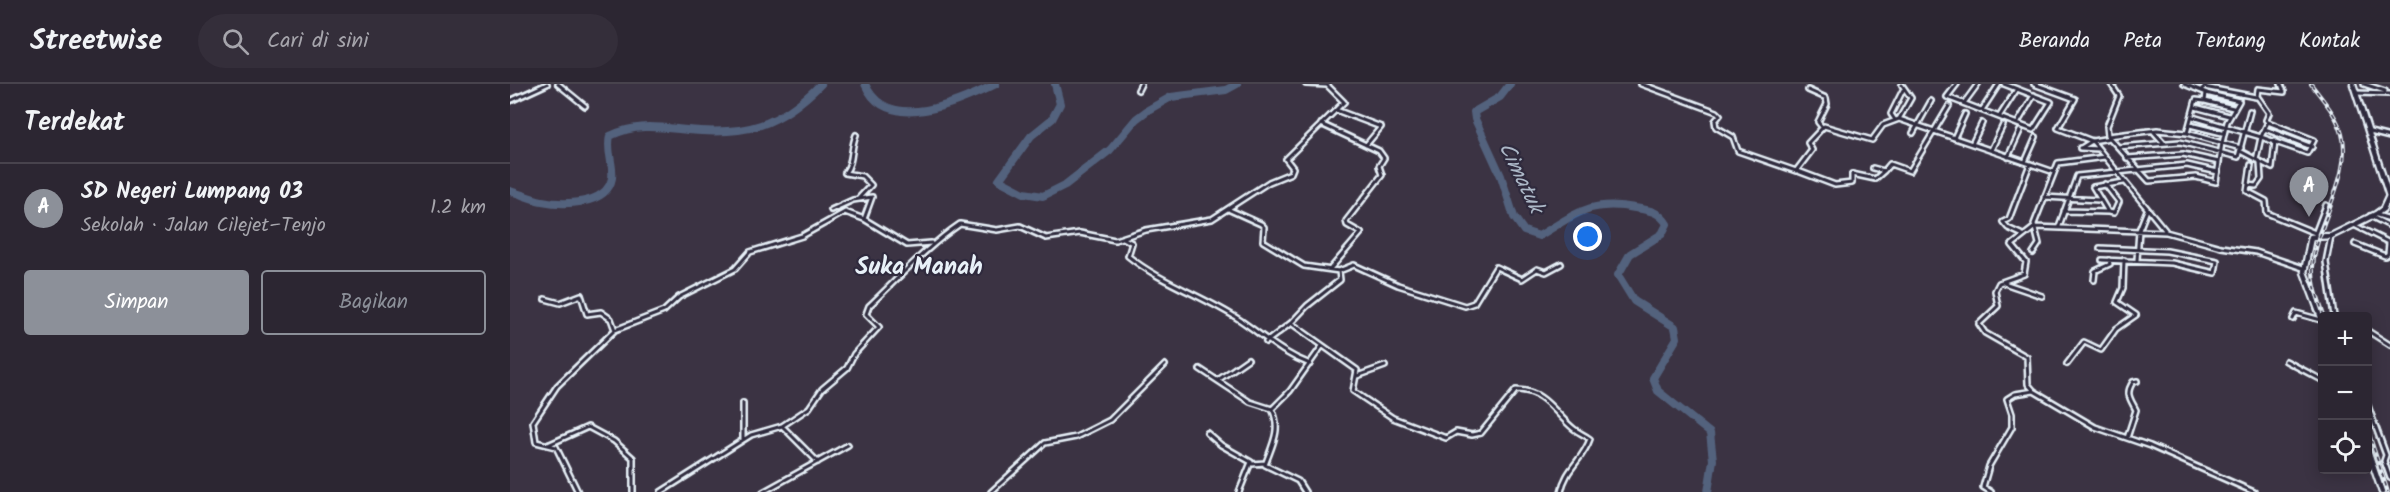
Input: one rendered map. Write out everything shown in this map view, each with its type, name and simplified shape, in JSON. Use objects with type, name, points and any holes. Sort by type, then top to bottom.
[{"type":"main road","points":[[2319,312],[2306,282],[2303,268],[2315,234],[2331,236],[2376,214],[2387,207],[2389,196],[2389,188],[2353,84]]},
{"type":"main road","points":[[2372,465],[2382,492]]},
{"type":"street","points":[[510,101],[547,84]]},
{"type":"street","points":[[558,84],[585,106]]},
{"type":"street","points":[[1138,90],[1141,84]]},
{"type":"street","points":[[661,492],[669,491],[743,440],[782,426],[814,404],[822,389],[847,368],[854,354],[879,327],[867,314],[869,306],[914,265],[932,243],[964,223],[997,230],[1020,226],[1046,238],[1080,233],[1112,240],[1146,230],[1208,220],[1269,182],[1291,173],[1293,168],[1286,164],[1286,159],[1344,102],[1327,86],[1306,84]]},
{"type":"street","points":[[1641,84],[1717,112],[1720,115],[1715,121],[1716,127],[1733,137],[1738,151],[1840,185],[1852,183],[1852,174],[1875,179],[1890,164],[1910,171],[1916,157],[1924,151],[1949,106]]},
{"type":"street","points":[[1957,84],[1947,97],[2033,130],[2051,102],[2004,84]]},
{"type":"street","points":[[1964,104],[1978,84]]},
{"type":"street","points":[[1981,110],[1999,84]]},
{"type":"street","points":[[2034,84],[2075,99],[2058,128],[2092,141],[2166,232]]},
{"type":"street","points":[[2111,84],[2119,96],[2107,126],[2109,137],[2137,169],[2151,181],[2196,177],[2216,182],[2220,142],[2225,124],[2238,100],[2208,93],[2184,84]]},
{"type":"street","points":[[2248,185],[2256,186],[2261,179],[2258,161],[2261,135],[2268,122],[2266,120],[2269,112],[2258,97],[2259,88],[2283,92],[2285,89],[2281,84]]},
{"type":"street","points":[[2364,84],[2375,91]]},
{"type":"street","points":[[1899,119],[1911,99],[1902,85]]},
{"type":"street","points":[[2201,90],[2204,87],[2258,97]]},
{"type":"street","points":[[1895,120],[1892,112],[1903,89]]},
{"type":"street","points":[[1999,117],[2017,89]]},
{"type":"street","points":[[1808,90],[1826,98],[1827,104],[1818,122],[1822,127]]},
{"type":"street","points":[[2356,93],[2375,91],[2390,93]]},
{"type":"street","points":[[2205,101],[2208,93]]},
{"type":"street","points":[[2016,124],[2034,95]]},
{"type":"street","points":[[2187,134],[2197,100],[2233,108]]},
{"type":"street","points":[[1913,132],[1930,101]]},
{"type":"street","points":[[2195,107],[2229,116]]},
{"type":"street","points":[[1336,110],[1381,127],[1366,145]]},
{"type":"street","points":[[2118,147],[2180,142],[2237,157],[2241,149],[2244,129],[2250,118],[2250,111]]},
{"type":"street","points":[[1954,138],[1965,114]]},
{"type":"street","points":[[2193,117],[2244,129],[2307,153],[2312,147],[2314,140],[2268,122]]},
{"type":"street","points":[[1798,171],[1812,150],[1808,143],[1822,127],[1830,126],[1872,140],[1883,125],[1899,119],[2054,172]]},
{"type":"street","points":[[1972,144],[1982,123]]},
{"type":"street","points":[[1229,209],[1261,224],[1264,227],[1263,240],[1298,264],[1321,271],[1330,268],[1360,233],[1347,225],[1346,221],[1383,174],[1379,166],[1384,158],[1379,151],[1321,124]]},
{"type":"street","points":[[1991,150],[2003,125]]},
{"type":"street","points":[[2190,125],[2223,133]]},
{"type":"street","points":[[2265,129],[2312,147]]},
{"type":"street","points":[[2098,149],[2080,148],[2092,141],[2109,137],[2172,130],[2241,149],[2258,161],[2273,167],[2275,141]]},
{"type":"street","points":[[2008,157],[2020,131]]},
{"type":"street","points":[[2154,132],[2164,143]]},
{"type":"street","points":[[2370,132],[2390,137]]},
{"type":"street","points":[[856,135],[852,145],[852,164],[845,173],[862,176],[871,185],[858,199]]},
{"type":"street","points":[[2025,162],[2036,137]]},
{"type":"street","points":[[2127,158],[2185,154],[2219,162]]},
{"type":"street","points":[[2033,253],[2039,244],[2035,227],[2044,197],[2058,164],[2105,157]]},
{"type":"street","points":[[2024,235],[2008,228],[2003,222],[2008,219],[2030,164]]},
{"type":"street","points":[[2059,226],[2076,177],[2115,170],[2187,165],[2218,172]]},
{"type":"street","points":[[2251,165],[2247,191],[2267,202],[2267,213],[2315,234],[2326,205]]},
{"type":"street","points":[[1873,168],[1884,171]]},
{"type":"street","points":[[2108,212],[2092,188],[2125,182]]},
{"type":"street","points":[[2064,211],[2114,213],[2119,202],[2105,184]]},
{"type":"street","points":[[831,210],[858,199],[871,197],[873,199],[864,219]]},
{"type":"street","points":[[2044,197],[2100,200]]},
{"type":"street","points":[[2137,260],[2139,230],[2147,210]]},
{"type":"street","points":[[578,492],[556,447],[536,442],[533,422],[538,410],[557,386],[615,330],[664,311],[678,297],[735,269],[750,252],[802,236],[845,212],[864,219],[907,245],[932,243]]},
{"type":"street","points":[[2376,214],[2390,219]]},
{"type":"street","points":[[2370,216],[2390,226]]},
{"type":"street","points":[[2352,224],[2389,243],[2388,254],[2385,256],[2355,244]]},
{"type":"street","points":[[2254,492],[2228,478],[2088,424],[2034,391],[2028,384],[2027,357],[2008,344],[1985,333],[1979,326],[1980,322],[1998,306],[1995,290],[2010,276],[2023,275],[2026,262],[2012,245],[2035,227],[2059,226],[2166,232],[2221,247],[2256,252],[2303,268]]},
{"type":"street","points":[[2331,236],[2326,262],[2333,312]]},
{"type":"street","points":[[1123,238],[1132,243],[1128,256],[1141,268],[1221,308],[1291,358],[1310,364]]},
{"type":"street","points":[[2100,248],[2170,251],[2217,261],[2215,273],[2172,263],[2102,260]]},
{"type":"street","points":[[2094,280],[2095,270],[2110,264],[2109,260]]},
{"type":"street","points":[[2067,364],[2084,342],[2101,350],[2107,339],[2127,318],[2136,315],[2117,302],[2125,286],[2122,270],[2124,260]]},
{"type":"street","points":[[1330,268],[1339,271],[1354,265],[1398,285],[1465,306],[1474,303],[1496,267],[1522,279],[1537,269],[1546,272],[1561,264]]},
{"type":"street","points":[[1266,342],[1340,280],[1339,271]]},
{"type":"street","points":[[2004,283],[2017,289],[2026,287],[2042,296]]},
{"type":"street","points":[[545,299],[560,303],[581,295],[588,314],[601,312],[611,318],[615,330]]},
{"type":"street","points":[[2293,320],[2296,313],[2318,319]]},
{"type":"street","points":[[1291,323],[1357,370],[1352,389],[1355,394],[1393,418],[1408,421],[1442,437],[1456,432],[1472,435],[1481,433],[1516,390],[1529,391],[1543,398],[1572,427],[1590,439],[1584,453],[1564,473],[1561,492]]},
{"type":"street","points":[[2372,334],[2390,345]]},
{"type":"street","points":[[1272,409],[1322,346]]},
{"type":"street","points":[[1218,380],[1248,359]]},
{"type":"street","points":[[2286,361],[2318,378]]},
{"type":"street","points":[[991,492],[1045,443],[1076,437],[1108,422],[1165,365]]},
{"type":"street","points":[[1357,376],[1385,366]]},
{"type":"street","points":[[1200,369],[1250,402],[1272,409],[1278,423],[1265,463]]},
{"type":"street","points":[[2127,438],[2136,410],[2126,397],[2126,392],[2133,382],[2137,381]]},
{"type":"street","points":[[1991,492],[1983,486],[1986,476],[2012,427],[2012,414],[2006,402],[2007,399],[2015,394],[2034,391]]},
{"type":"street","points":[[743,403],[743,440]]},
{"type":"street","points":[[2372,419],[2386,455],[2384,460],[2388,466],[2390,478]]},
{"type":"street","points":[[782,426],[818,462]]},
{"type":"street","points":[[546,446],[588,427],[614,441],[633,458],[633,492]]},
{"type":"street","points":[[1207,434],[1251,464],[1265,463]]},
{"type":"street","points":[[763,492],[848,445]]},
{"type":"street","points":[[1265,463],[1269,469],[1299,481],[1305,492]]},
{"type":"street","points":[[1239,492],[1251,464]]},
{"type":"waterway","name":"Cimatuk","points":[[510,191],[534,199],[561,203],[593,199],[602,194],[612,178],[610,136],[629,129],[648,127],[708,131],[745,129],[776,119],[791,110],[821,84]]},
{"type":"waterway","name":"Cimatuk","points":[[865,84],[876,100],[890,108],[907,111],[926,110],[945,105],[996,84]]},
{"type":"waterway","name":"Cimatuk","points":[[1055,84],[1060,104],[1052,119],[1031,136],[999,180],[1024,193],[1043,196],[1065,185],[1110,150],[1136,119],[1171,97],[1226,90],[1237,84]]},
{"type":"waterway","name":"Cimatuk","points":[[1510,84],[1500,97],[1474,112],[1501,176],[1514,217],[1524,231],[1539,236],[1584,210],[1606,205],[1649,211],[1661,216],[1667,224],[1662,234],[1630,254],[1618,275],[1634,301],[1675,327],[1677,338],[1653,378],[1658,391],[1710,433],[1713,460],[1708,492]]},
{"type":"railway","points":[[2311,84],[2337,120],[2344,149],[2343,165],[2320,234],[2313,267],[2315,286],[2323,312]]},
{"type":"railway","points":[[2372,443],[2388,492]]},
{"type":"place","name":"SD Negeri Lumpang 03","points":[[2309,217]]},
{"type":"district","name":"Suka Manah","points":[[919,267]]}]
